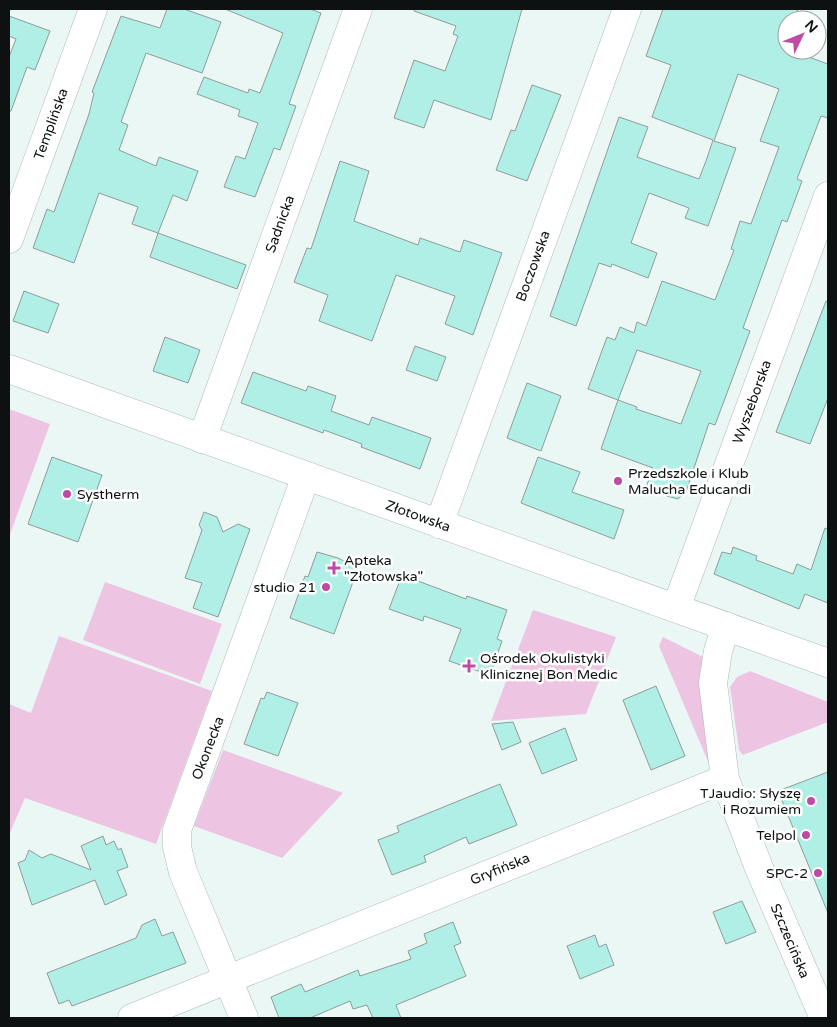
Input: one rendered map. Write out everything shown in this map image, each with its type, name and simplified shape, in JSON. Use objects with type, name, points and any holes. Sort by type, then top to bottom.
[{"type":"street","name":"Templińska","points":[[9,239],[93,9]]},
{"type":"street","name":"Sadnicka","points":[[202,439],[358,9]]},
{"type":"street","name":"Boczowska","points":[[439,524],[627,9]]},
{"type":"street","name":"Wyszeborska","points":[[676,608],[828,196]]},
{"type":"street","name":"Złotowska","points":[[9,369],[828,663]]},
{"type":"street","name":"Okonecka","points":[[244,1018],[184,872],[177,847],[177,830],[306,476]]},
{"type":"street","points":[[726,626],[718,651],[713,683],[726,778]]},
{"type":"street","name":"Gryfińska","points":[[132,1018],[726,778]]},
{"type":"street","name":"Szczecińska","points":[[726,778],[759,868],[824,1018]]},
{"type":"shaded area","points":[[9,409],[50,424],[9,537]]},
{"type":"shaded area","points":[[105,582],[222,624],[200,684],[83,640]]},
{"type":"shaded area","points":[[533,610],[616,637],[586,714],[491,721]]},
{"type":"shaded area","points":[[59,636],[212,691],[156,844],[25,798],[9,835],[9,704],[31,713]]},
{"type":"shaded area","points":[[663,637],[705,658],[710,766],[659,646]]},
{"type":"shaded area","points":[[750,671],[828,702],[828,722],[743,755],[739,750],[730,687],[737,677]]},
{"type":"shaded area","points":[[223,750],[343,793],[282,858],[194,826]]},
{"type":"building","points":[[167,9],[184,9],[221,22],[202,73],[146,53],[121,122],[128,125],[119,150],[156,166],[159,157],[198,171],[187,201],[173,195],[158,233],[132,224],[138,207],[99,193],[74,263],[33,248],[47,209],[54,212],[89,114],[94,93],[92,92],[121,16],[160,28]]},
{"type":"building","points":[[225,9],[310,9],[321,13],[289,104],[296,106],[280,150],[274,148],[255,197],[224,187],[236,156],[245,159],[258,123],[238,116],[240,110],[197,94],[204,77],[248,93],[249,89],[260,93],[283,33]]},
{"type":"building","points":[[414,9],[522,9],[491,120],[434,100],[424,128],[394,118],[414,60],[445,71],[458,36],[453,34],[456,26],[414,11]]},
{"type":"building","points":[[663,9],[798,9],[777,10],[777,60],[817,60],[828,64],[828,118],[821,116],[797,179],[802,181],[787,222],[782,220],[743,328],[750,331],[715,425],[709,423],[686,492],[678,499],[645,490],[653,468],[601,449],[618,400],[588,389],[607,337],[615,340],[620,327],[634,333],[637,322],[646,326],[662,281],[715,300],[734,250],[731,249],[740,221],[751,224],[779,147],[760,141],[779,89],[738,74],[714,141],[736,148],[708,226],[685,218],[689,208],[649,193],[631,243],[657,253],[648,278],[612,264],[611,267],[599,263],[576,326],[550,316],[619,117],[648,127],[637,157],[699,179],[706,161],[713,140],[652,117],[671,65],[646,56]],"holes":[[[637,350],[701,371],[681,424],[636,409],[637,407],[618,400]]]},
{"type":"building","points":[[9,16],[50,31],[35,70],[27,67],[11,111],[9,111],[9,57],[16,39],[9,36]]},
{"type":"building","points":[[532,85],[561,95],[527,181],[496,170],[511,130],[515,131]]},
{"type":"building","points":[[340,161],[369,171],[354,221],[418,245],[420,238],[460,252],[464,240],[502,253],[473,335],[445,324],[455,296],[396,275],[372,341],[319,321],[328,295],[294,282],[307,248],[311,249]]},
{"type":"building","points":[[158,233],[246,265],[237,289],[150,257]]},
{"type":"building","points":[[24,291],[59,304],[48,333],[13,321]]},
{"type":"building","points":[[826,301],[828,302],[828,398],[810,444],[776,432]]},
{"type":"building","points":[[165,337],[200,350],[188,383],[153,371]]},
{"type":"building","points":[[415,346],[446,357],[437,381],[406,370]]},
{"type":"building","points":[[253,372],[306,391],[308,386],[336,396],[331,411],[369,425],[372,417],[431,438],[420,469],[361,447],[362,444],[324,430],[323,433],[241,403]]},
{"type":"building","points":[[527,383],[561,396],[541,451],[507,438]]},
{"type":"building","points":[[52,457],[102,475],[78,542],[28,524]]},
{"type":"building","points":[[538,457],[580,472],[572,492],[624,510],[614,539],[521,503]]},
{"type":"building","points":[[204,512],[217,517],[223,532],[238,524],[250,529],[218,617],[193,608],[202,583],[185,578],[202,530],[199,525]]},
{"type":"building","points":[[825,528],[828,529],[828,603],[805,594],[799,609],[714,574],[722,552],[731,554],[733,547],[757,556],[756,560],[793,574],[797,564],[811,570]]},
{"type":"building","points":[[317,552],[338,558],[358,568],[334,634],[290,618],[305,576],[308,577]]},
{"type":"building","points":[[402,575],[466,599],[467,596],[507,610],[497,639],[502,641],[490,675],[449,661],[461,629],[424,616],[423,621],[389,609]]},
{"type":"building","points":[[656,686],[685,756],[651,770],[623,700]]},
{"type":"building","points":[[267,692],[298,703],[278,756],[244,744],[261,698],[264,699]]},
{"type":"building","points":[[513,722],[521,742],[502,750],[492,724]]},
{"type":"building","points":[[565,728],[577,760],[542,774],[529,743]]},
{"type":"building","points":[[828,772],[828,913],[778,791]]},
{"type":"building","points":[[500,784],[517,825],[469,844],[466,837],[424,856],[426,862],[392,875],[378,840],[399,832],[397,826]]},
{"type":"building","points":[[103,836],[106,845],[114,841],[118,850],[121,848],[128,867],[117,871],[127,895],[105,905],[95,880],[32,905],[18,863],[25,860],[29,850],[42,858],[51,854],[91,870],[81,846]]},
{"type":"building","points":[[742,901],[756,932],[726,944],[713,912]]},
{"type":"building","points":[[155,919],[162,936],[173,932],[186,963],[72,1006],[69,1000],[59,1004],[47,973],[136,938],[142,925]]},
{"type":"building","points":[[453,922],[461,943],[454,946],[466,976],[396,1005],[401,1018],[373,1018],[367,1005],[353,1009],[350,1001],[310,1018],[279,1018],[271,997],[301,984],[305,992],[358,970],[360,976],[411,959],[408,951],[427,943],[424,934]]},
{"type":"building","points":[[595,935],[599,947],[606,944],[614,965],[580,979],[567,946]]},
{"type":"place","name":"Przedszkole i Klub Malucha Educandi","points":[[618,481]]},
{"type":"place","name":"Systherm","points":[[67,494]]},
{"type":"place","name":"Apteka \"Złotowska\"","points":[[334,568]]},
{"type":"place","name":"studio 21","points":[[326,587]]},
{"type":"place","name":"Ośrodek Okulistyki Klinicznej Bon Medic","points":[[469,666]]},
{"type":"place","name":"TJaudio: Słyszę i Rozumiem","points":[[811,801]]},
{"type":"place","name":"Telpol","points":[[806,835]]},
{"type":"place","name":"SPC-2","points":[[818,873]]}]
